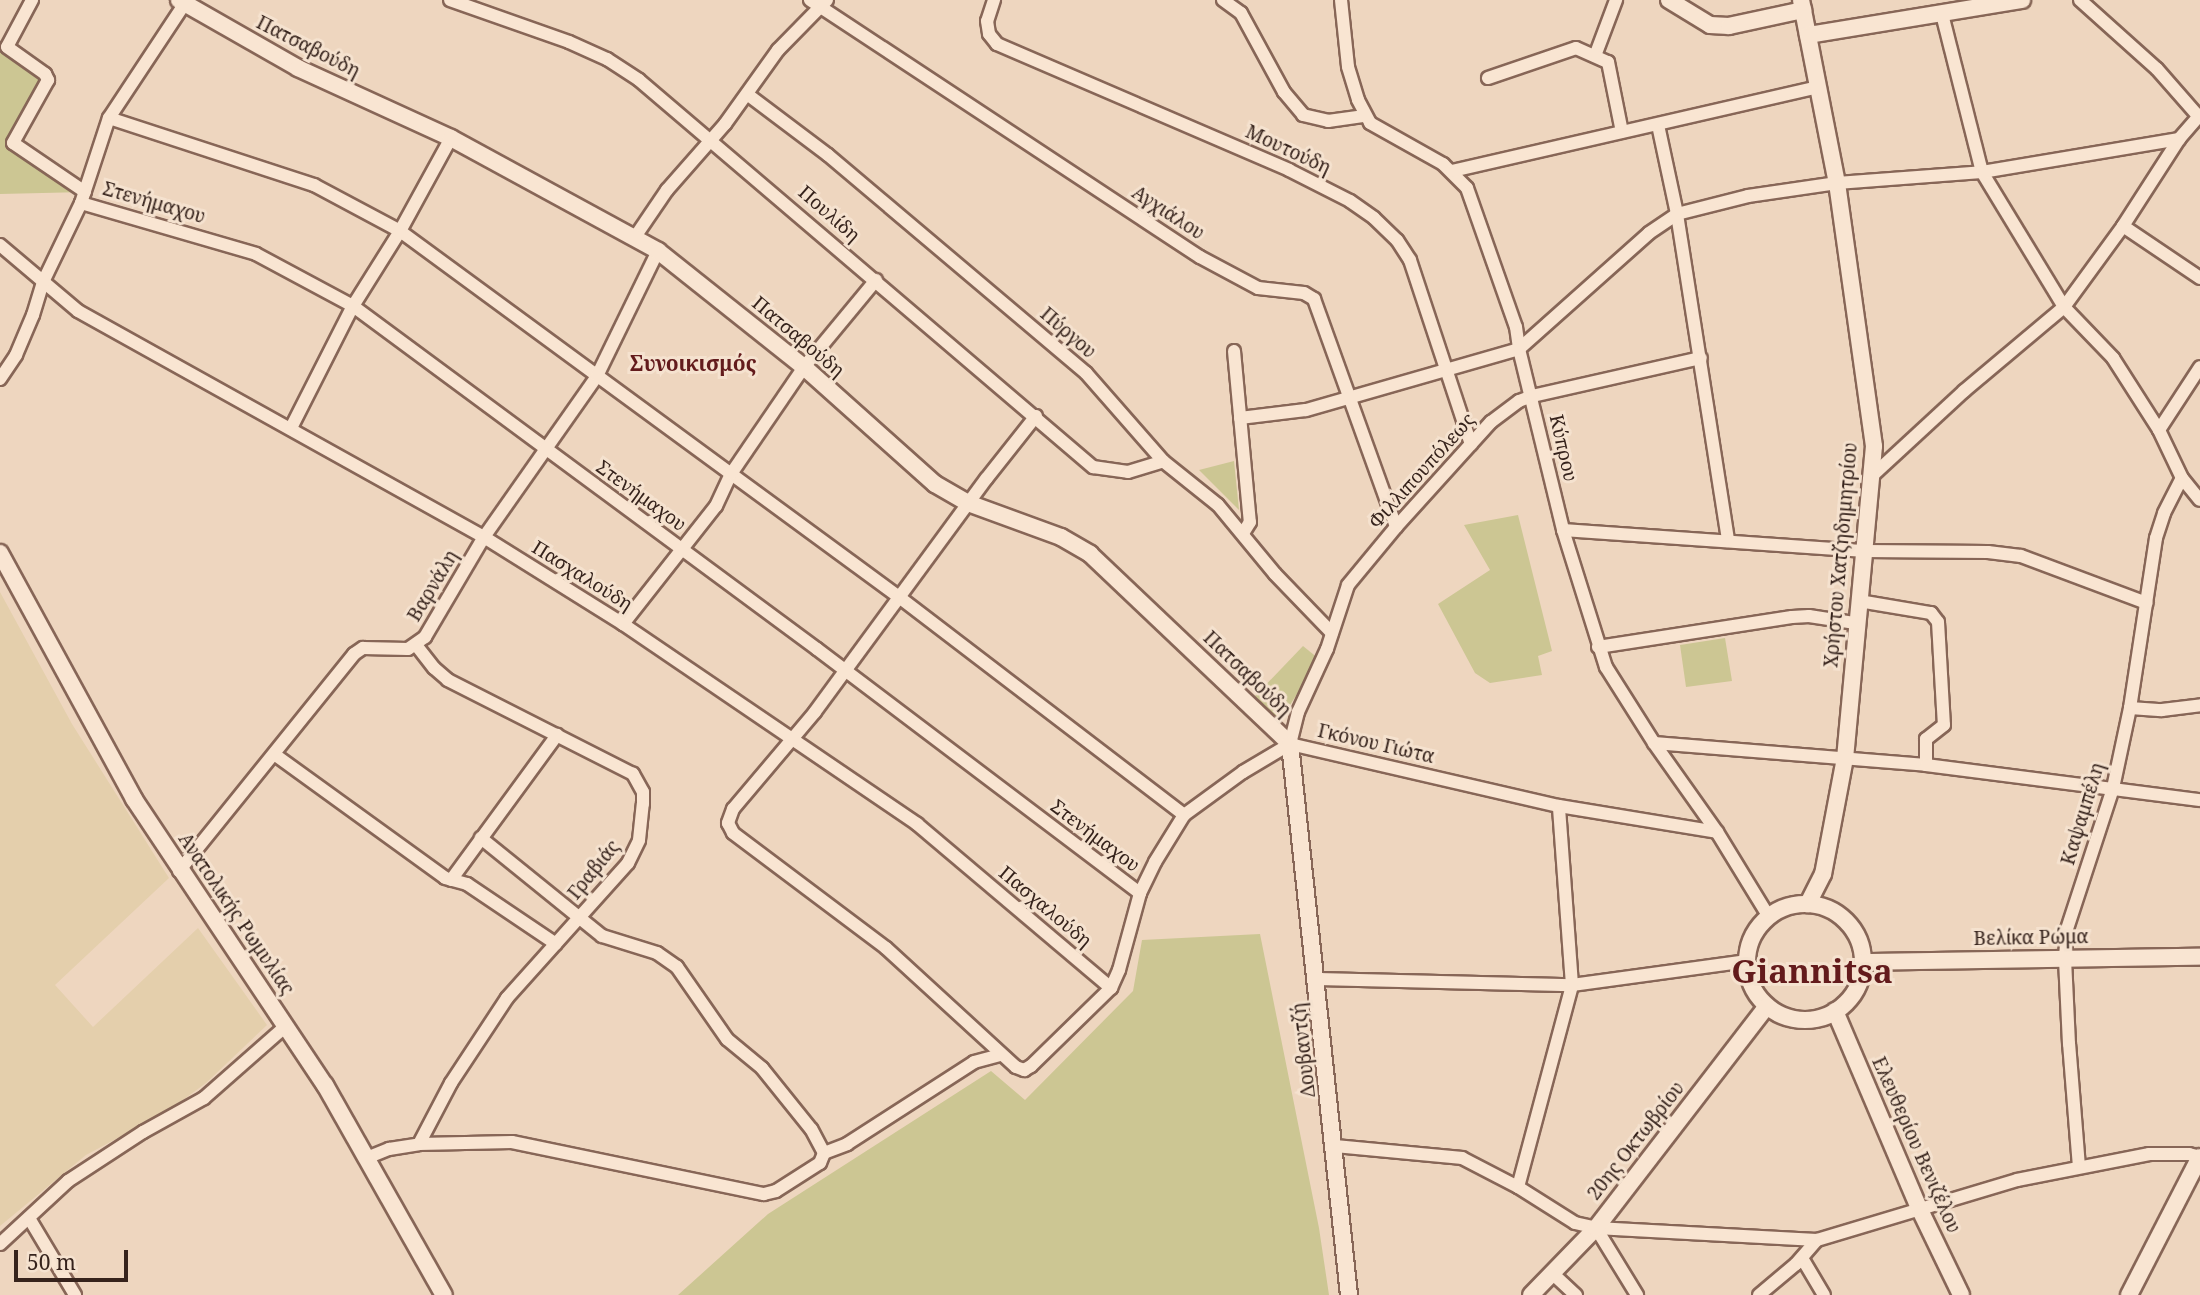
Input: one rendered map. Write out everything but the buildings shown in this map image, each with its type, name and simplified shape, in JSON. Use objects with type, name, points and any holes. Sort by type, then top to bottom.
[{"type":"street","name":"Στενήμαχου","points":[[32,0],[7,47],[45,74],[48,80],[13,143],[83,197],[256,254],[353,306],[845,670],[1140,893]]},
{"type":"street","name":"Πουλίδη","points":[[450,0],[569,41],[607,59],[639,80],[1099,469],[1128,471],[1163,461]]},
{"type":"street","name":"Μουτούδη","points":[[994,0],[987,21],[989,34],[997,44],[1289,170],[1350,201],[1374,218],[1397,240],[1410,260],[1471,444]]},
{"type":"street","points":[[1223,0],[1241,13],[1284,92],[1303,116],[1328,121],[1365,116],[1348,67],[1341,0]]},
{"type":"street","points":[[1595,56],[1616,0]]},
{"type":"street","points":[[1669,0],[1710,25],[1729,26],[1802,5]]},
{"type":"street","points":[[1808,35],[2022,0]]},
{"type":"street","points":[[1873,475],[1964,391],[2064,307],[2123,226],[2179,139],[2197,124],[2157,69],[2080,0]]},
{"type":"street","points":[[0,379],[16,355],[44,280],[83,197],[109,118],[182,2]]},
{"type":"street","name":"Πατσαβούδη","points":[[182,2],[298,68],[452,138],[635,237],[658,251],[804,367],[935,484],[968,503],[1061,537],[1090,554],[1290,744],[1298,801]]},
{"type":"street","points":[[635,237],[667,190],[712,140],[778,50],[819,2]]},
{"type":"street","name":"Αγχιάλου","points":[[819,2],[1200,257],[1258,288],[1309,295],[1319,305],[1396,527]]},
{"type":"street","name":"Χρήστου Χατζηδημητρίου","points":[[1802,5],[1837,183],[1872,418],[1873,475],[1855,622],[1845,758],[1823,874],[1808,904]]},
{"type":"street","points":[[1942,14],[1982,172],[2064,307],[2113,359],[2159,430],[2182,478],[2200,500]]},
{"type":"street","points":[[1488,78],[1576,48],[1608,62],[1622,132]]},
{"type":"street","points":[[1452,171],[1818,87]]},
{"type":"street","name":"Πύργου","points":[[747,94],[849,171],[1086,373],[1163,461],[1208,494],[1275,574],[1332,633]]},
{"type":"street","name":"Κύπρου","points":[[1365,116],[1377,128],[1452,171],[1467,188],[1516,327],[1563,530],[1598,648],[1614,682],[1717,832],[1769,917]]},
{"type":"street","points":[[109,118],[314,185],[400,232],[899,597],[1184,816]]},
{"type":"street","points":[[1658,125],[1677,214],[1728,541]]},
{"type":"street","points":[[291,428],[353,306],[400,232],[452,138]]},
{"type":"street","points":[[1240,418],[1290,413],[1351,398],[1519,349],[1649,233],[1677,214],[1748,196],[1837,183],[1982,172],[2179,139]]},
{"type":"street","points":[[2123,226],[2200,278]]},
{"type":"street","name":"Πασχαλούδη","points":[[0,245],[78,311],[484,537],[622,624],[917,824],[1111,988]]},
{"type":"street","name":"Βαρνάλη","points":[[179,871],[358,650],[408,649],[425,637],[484,537],[597,376],[658,251]]},
{"type":"street","points":[[622,624],[716,506],[731,474],[804,367],[876,281]]},
{"type":"street","points":[[1234,351],[1250,522],[1243,533]]},
{"type":"street","name":"Φιλλιπουπόλεως","points":[[1290,744],[1298,712],[1332,633],[1349,585],[1396,527],[1502,413],[1532,396],[1701,358]]},
{"type":"street","points":[[2159,430],[2200,367]]},
{"type":"street","points":[[1001,1055],[886,948],[733,833],[727,823],[733,808],[845,670],[1036,416]]},
{"type":"street","name":"Καψαμπέλη","points":[[2079,1167],[2065,958],[2067,929],[2113,788],[2130,708],[2156,538],[2164,513],[2182,478]]},
{"type":"street","points":[[1563,530],[1865,551],[1988,552],[2021,556],[2147,603]]},
{"type":"street","name":"Ανατολικής Ρωμυλίας","points":[[0,552],[88,719],[179,871],[286,1026],[369,1157],[444,1295]]},
{"type":"street","points":[[1859,601],[1931,613],[1938,622],[1944,724],[1926,739],[1926,765]]},
{"type":"street","points":[[1598,648],[1792,617],[1809,616],[1855,622]]},
{"type":"street","name":"Γραβιάς","points":[[416,645],[448,680],[623,767],[633,774],[643,792],[635,852],[520,982],[493,1018],[452,1083],[419,1144]]},
{"type":"street","points":[[2130,708],[2162,710],[2200,705]]},
{"type":"street","points":[[451,880],[557,734]]},
{"type":"street","points":[[1654,743],[1926,765],[2200,800]]},
{"type":"street","name":"Γκόνου Γιώτα","points":[[1001,1055],[1024,1070],[1111,988],[1119,970],[1140,893],[1155,862],[1184,816],[1243,772],[1290,744],[1559,806],[1717,832]]},
{"type":"street","points":[[274,754],[451,880],[467,884],[556,944]]},
{"type":"street","name":"Δουβαντζή","points":[[1298,801],[1349,1295]]},
{"type":"street","points":[[1518,1187],[1572,985],[1559,806]]},
{"type":"street","points":[[481,838],[610,940],[657,953],[677,967],[727,1039],[762,1068],[811,1129],[824,1153]]},
{"type":"street","points":[[1808,904],[1821,906],[1843,918],[1858,940],[1863,962],[1856,990],[1835,1011],[1808,1020],[1779,1014],[1767,1006],[1750,981],[1747,961],[1753,937],[1769,917],[1788,907],[1808,904]]},
{"type":"street","name":"Βελίκα Ρώμα","points":[[1863,962],[2200,957]]},
{"type":"street","points":[[1318,979],[1572,985],[1747,961]]},
{"type":"street","name":"20ης Οκτωβρίου","points":[[1531,1295],[1596,1228],[1767,1006]]},
{"type":"street","name":"Ελευθερίου Βενιζέλου","points":[[1835,1011],[1920,1210],[1961,1295]]},
{"type":"street","points":[[0,1244],[79,1173],[204,1098],[286,1026]]},
{"type":"street","points":[[369,1157],[388,1149],[419,1144],[512,1142],[764,1194],[776,1191],[820,1163],[824,1153],[847,1144],[974,1062],[1001,1055]]},
{"type":"street","points":[[1335,1146],[1461,1158],[1518,1187],[1575,1223],[1596,1228],[1817,1240],[2017,1180],[2149,1154],[2189,1154],[2200,1157],[2129,1295]]},
{"type":"street","points":[[29,1218],[75,1295]]},
{"type":"street","points":[[1596,1228],[1637,1295]]},
{"type":"street","points":[[1759,1295],[1802,1258],[1817,1240]]},
{"type":"street","points":[[1802,1258],[1824,1295]]},
{"type":"street","points":[[1552,1273],[1576,1295]]},
{"type":"shaded area","points":[[0,42],[45,74],[13,138],[85,192],[0,194]]},
{"type":"shaded area","points":[[1234,461],[1239,510],[1199,470]]},
{"type":"shaded area","points":[[1518,515],[1552,651],[1538,656],[1542,675],[1490,683],[1475,673],[1438,604],[1490,570],[1464,525]]},
{"type":"shaded area","points":[[0,592],[72,724],[169,878],[55,985],[93,1027],[198,928],[267,1025],[206,1083],[168,1111],[86,1155],[0,1226]]},
{"type":"shaded area","points":[[1725,638],[1732,681],[1686,687],[1680,645]]},
{"type":"shaded area","points":[[1303,646],[1319,659],[1280,721],[1255,696]]},
{"type":"shaded area","points":[[1260,934],[1319,1228],[1329,1295],[678,1295],[768,1214],[991,1071],[1025,1100],[1133,991],[1142,940]]},
{"type":"district","name":"Συνοικισμός","points":[[693,363]]},
{"type":"district","name":"Giannitsa","points":[[1812,971]]}]
